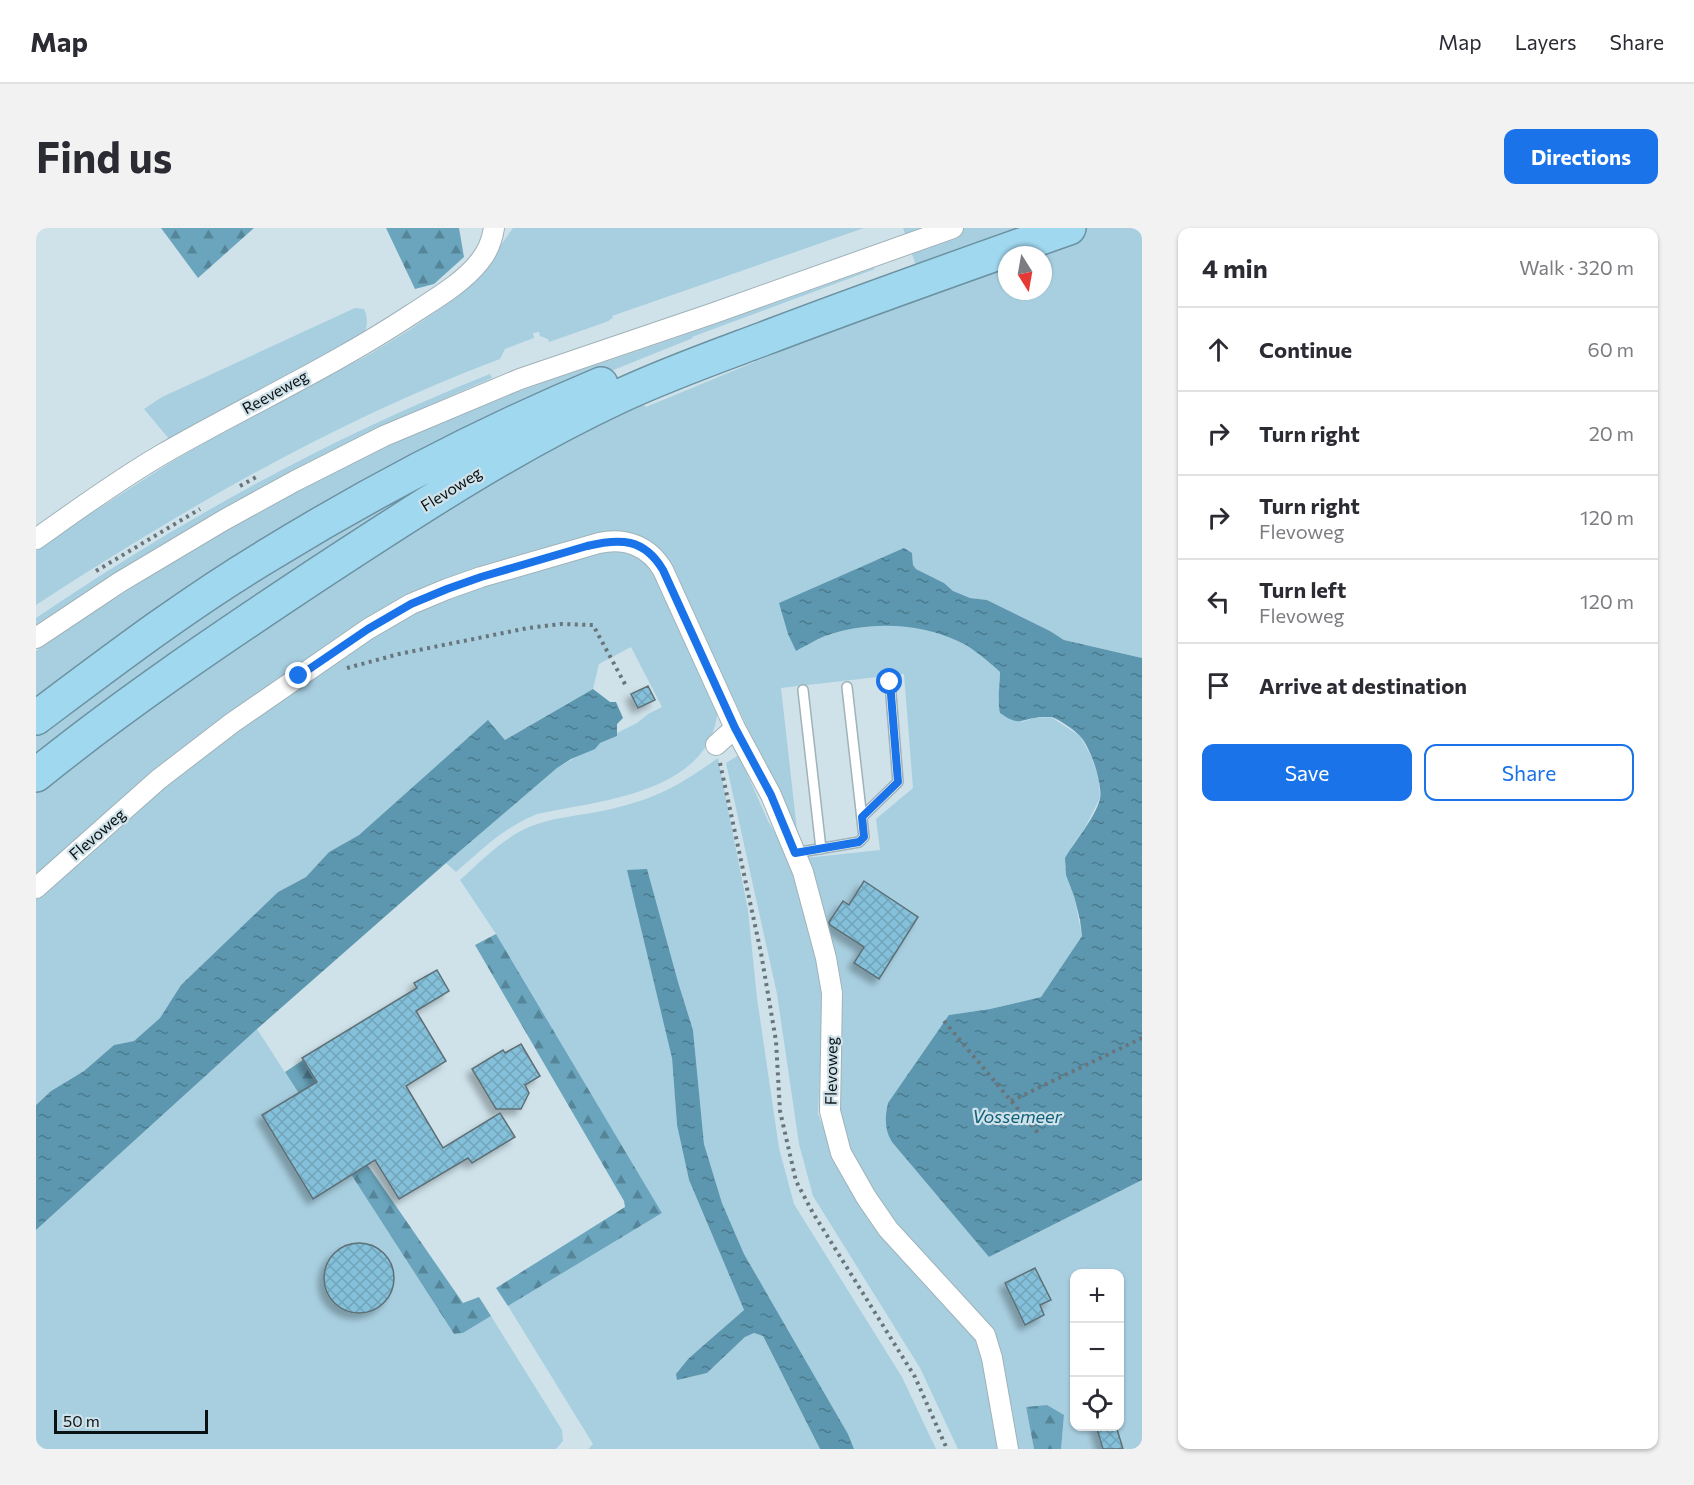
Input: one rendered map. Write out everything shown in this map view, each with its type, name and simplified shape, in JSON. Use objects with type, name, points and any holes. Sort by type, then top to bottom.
[{"type":"highway","points":[[904,266],[1017,228]]},
{"type":"highway","points":[[904,266],[1069,228]]},
{"type":"highway","name":"Flevoweg","points":[[36,718],[150,633],[268,554],[343,510],[429,464],[527,416],[662,358],[904,266]]},
{"type":"highway","name":"Flevoweg","points":[[36,775],[126,705],[263,610],[503,457],[621,396],[904,266]]},
{"type":"street","name":"Reeveweg","points":[[36,539],[160,456],[386,331],[432,301],[466,276],[480,261],[491,244],[494,228]]},
{"type":"street","points":[[36,638],[120,582],[224,520],[384,436],[520,379],[904,266],[953,228]]},
{"type":"street","name":"Flevoweg","points":[[36,888],[159,779],[232,723],[368,629],[411,604],[481,577],[609,541],[642,547],[659,563],[735,728],[771,795],[803,872],[826,958],[832,993],[830,1111],[841,1153],[866,1197],[888,1229],[985,1335],[992,1358],[1008,1449]]},
{"type":"street","points":[[716,745],[735,728]]},
{"type":"lane","points":[[862,817],[898,782],[890,682]]},
{"type":"lane","points":[[795,853],[859,842],[864,837],[847,687]]},
{"type":"lane","points":[[803,690],[821,849]]},
{"type":"path","points":[[340,670],[399,654],[528,628],[561,624],[593,625],[626,686]]},
{"type":"path","points":[[716,745],[761,953],[776,1041],[780,1111],[796,1180],[813,1213],[915,1377],[947,1449]]},
{"type":"path","points":[[944,1021],[1038,1133]]},
{"type":"path","points":[[1011,1101],[1142,1038]]},
{"type":"shaded area","points":[[513,228],[864,228],[612,316],[613,318],[609,321],[549,342],[548,339],[540,336],[539,332],[533,333],[534,338],[505,349],[500,359],[379,410],[261,469],[147,535],[36,605],[36,551],[173,461],[262,410],[365,357],[408,331],[444,306],[486,266]]},
{"type":"shaded area","points":[[903,228],[1142,228],[1142,658],[1064,640],[987,600],[970,598],[953,591],[944,583],[916,569],[913,565],[912,553],[797,651],[825,636],[876,626],[910,627],[944,635],[970,648],[1000,672],[998,702],[1022,722],[1034,718],[1051,717],[1080,736],[1090,754],[1099,778],[1100,798],[1086,826],[1072,846],[1065,866],[1082,936],[1041,997],[990,1009],[949,1015],[989,1257],[1142,1180],[1142,1449],[1061,1449],[1064,1415],[1026,1407],[1034,1449],[1014,1449],[992,1332],[903,1234],[859,1176],[837,1127],[839,992],[805,858],[880,850],[876,819],[913,788],[904,674],[781,688],[798,839],[679,583],[647,542],[433,586],[36,875],[36,783],[79,748],[565,433],[846,321],[640,406],[646,407],[915,298],[924,289]]},
{"type":"shaded area","points":[[874,268],[692,337],[606,373],[36,709],[36,651],[181,557],[332,473],[436,424],[536,385]]},
{"type":"shaded area","points":[[355,308],[364,309],[365,312],[367,325],[363,335],[252,393],[170,440],[144,409],[162,397]]},
{"type":"shaded area","points":[[490,374],[492,378],[315,460],[258,491],[146,555],[36,625],[36,618],[90,582],[256,484],[371,425]]},
{"type":"shaded area","points":[[510,434],[36,764],[36,727],[164,632]]},
{"type":"shaded area","points":[[605,549],[632,552],[652,568],[718,705],[712,734],[698,757],[677,774],[651,787],[622,797],[537,814],[494,840],[456,872],[446,863],[557,768],[600,743],[617,736],[617,733],[662,707],[631,647],[599,664],[593,689],[505,740],[489,721],[359,835],[329,852],[306,877],[278,892],[181,985],[160,1018],[134,1041],[114,1045],[84,1071],[51,1091],[36,1105],[36,898],[131,815],[197,763],[264,712],[388,627],[420,610],[465,591]]},
{"type":"shaded area","points":[[739,755],[768,821],[795,867],[824,994],[818,1114],[831,1147],[983,1342],[1002,1449],[958,1449],[920,1368],[813,1196],[799,1144],[777,994],[726,763]]},
{"type":"shaded area","points":[[718,758],[748,910],[757,998],[779,1148],[794,1204],[902,1377],[936,1449],[854,1449],[848,1434],[744,1254],[722,1203],[704,1144],[693,1030],[678,982],[672,1058],[677,1125],[689,1180],[744,1310],[689,1358],[677,1379],[707,1373],[745,1337],[754,1333],[763,1336],[820,1449],[588,1449],[593,1444],[508,1306],[662,1213],[496,934],[460,880],[501,844],[529,827],[554,819],[597,812],[646,799],[674,786]]},
{"type":"shaded area","points":[[257,1029],[454,1334],[463,1333],[491,1316],[562,1430],[563,1441],[556,1449],[36,1449],[36,1230]]},
{"type":"green space","points":[[161,228],[254,228],[198,278]]},
{"type":"green space","points":[[386,228],[459,228],[464,257],[434,284],[415,289]]},
{"type":"green space","points":[[496,934],[662,1213],[508,1306],[496,1288],[625,1207],[624,1201],[475,945]]},
{"type":"green space","points":[[303,1060],[353,1144],[463,1303],[479,1297],[491,1316],[463,1333],[454,1334],[285,1072]]},
{"type":"green space","points":[[1047,1405],[1064,1415],[1061,1449],[1034,1449],[1026,1407]]},
{"type":"water","name":"Vossemeer","points":[[904,548],[912,553],[913,565],[916,569],[944,583],[953,591],[970,598],[987,600],[1064,640],[1142,658],[1142,1180],[989,1257],[892,1142],[886,1122],[888,1103],[949,1015],[990,1009],[1041,997],[1082,936],[1074,896],[1066,875],[1065,858],[1097,806],[1100,799],[1100,784],[1095,765],[1079,735],[1052,717],[1017,721],[1000,713],[1000,672],[976,652],[944,635],[910,627],[876,626],[841,631],[825,636],[796,651],[788,634],[779,603]]},
{"type":"water","points":[[593,689],[610,702],[616,702],[623,718],[617,724],[617,736],[600,743],[595,749],[557,768],[257,1029],[36,1230],[36,1105],[51,1091],[84,1071],[114,1045],[134,1041],[160,1018],[181,985],[278,892],[306,877],[329,852],[359,835],[488,720],[505,740]]},
{"type":"water","points":[[647,869],[693,1030],[704,1144],[722,1203],[744,1254],[848,1434],[854,1449],[820,1449],[763,1336],[754,1333],[745,1337],[707,1373],[677,1380],[676,1374],[689,1358],[744,1310],[689,1180],[677,1125],[672,1058],[627,870]]},
{"type":"building","points":[[648,686],[655,700],[638,708],[631,694]]},
{"type":"building","points":[[864,881],[918,917],[879,979],[854,963],[864,947],[830,925],[829,922],[843,901],[849,905]]},
{"type":"building","points":[[437,970],[449,991],[416,1011],[446,1061],[406,1086],[443,1148],[500,1113],[515,1137],[472,1163],[468,1158],[399,1199],[375,1160],[313,1199],[262,1115],[317,1082],[302,1058],[417,988],[414,983]]},
{"type":"building","points":[[521,1044],[540,1076],[525,1085],[529,1093],[521,1109],[496,1109],[472,1069],[503,1050],[505,1053]]},
{"type":"building","points":[[359,1243],[372,1246],[384,1253],[391,1265],[394,1278],[391,1291],[384,1303],[372,1310],[359,1313],[346,1310],[334,1303],[327,1291],[324,1278],[327,1265],[334,1253],[346,1246]]},
{"type":"building","points":[[1035,1268],[1051,1300],[1040,1305],[1044,1315],[1025,1325],[1005,1283]]},
{"type":"building","points":[[1098,1431],[1118,1431],[1123,1449],[1103,1449]]},
{"type":"route","points":[[299,676],[368,629],[411,604],[447,589],[481,577],[609,541],[620,541],[642,547],[654,557],[663,570],[735,728],[771,795],[795,853],[859,842],[864,837],[862,817],[898,782],[890,682]]}]
